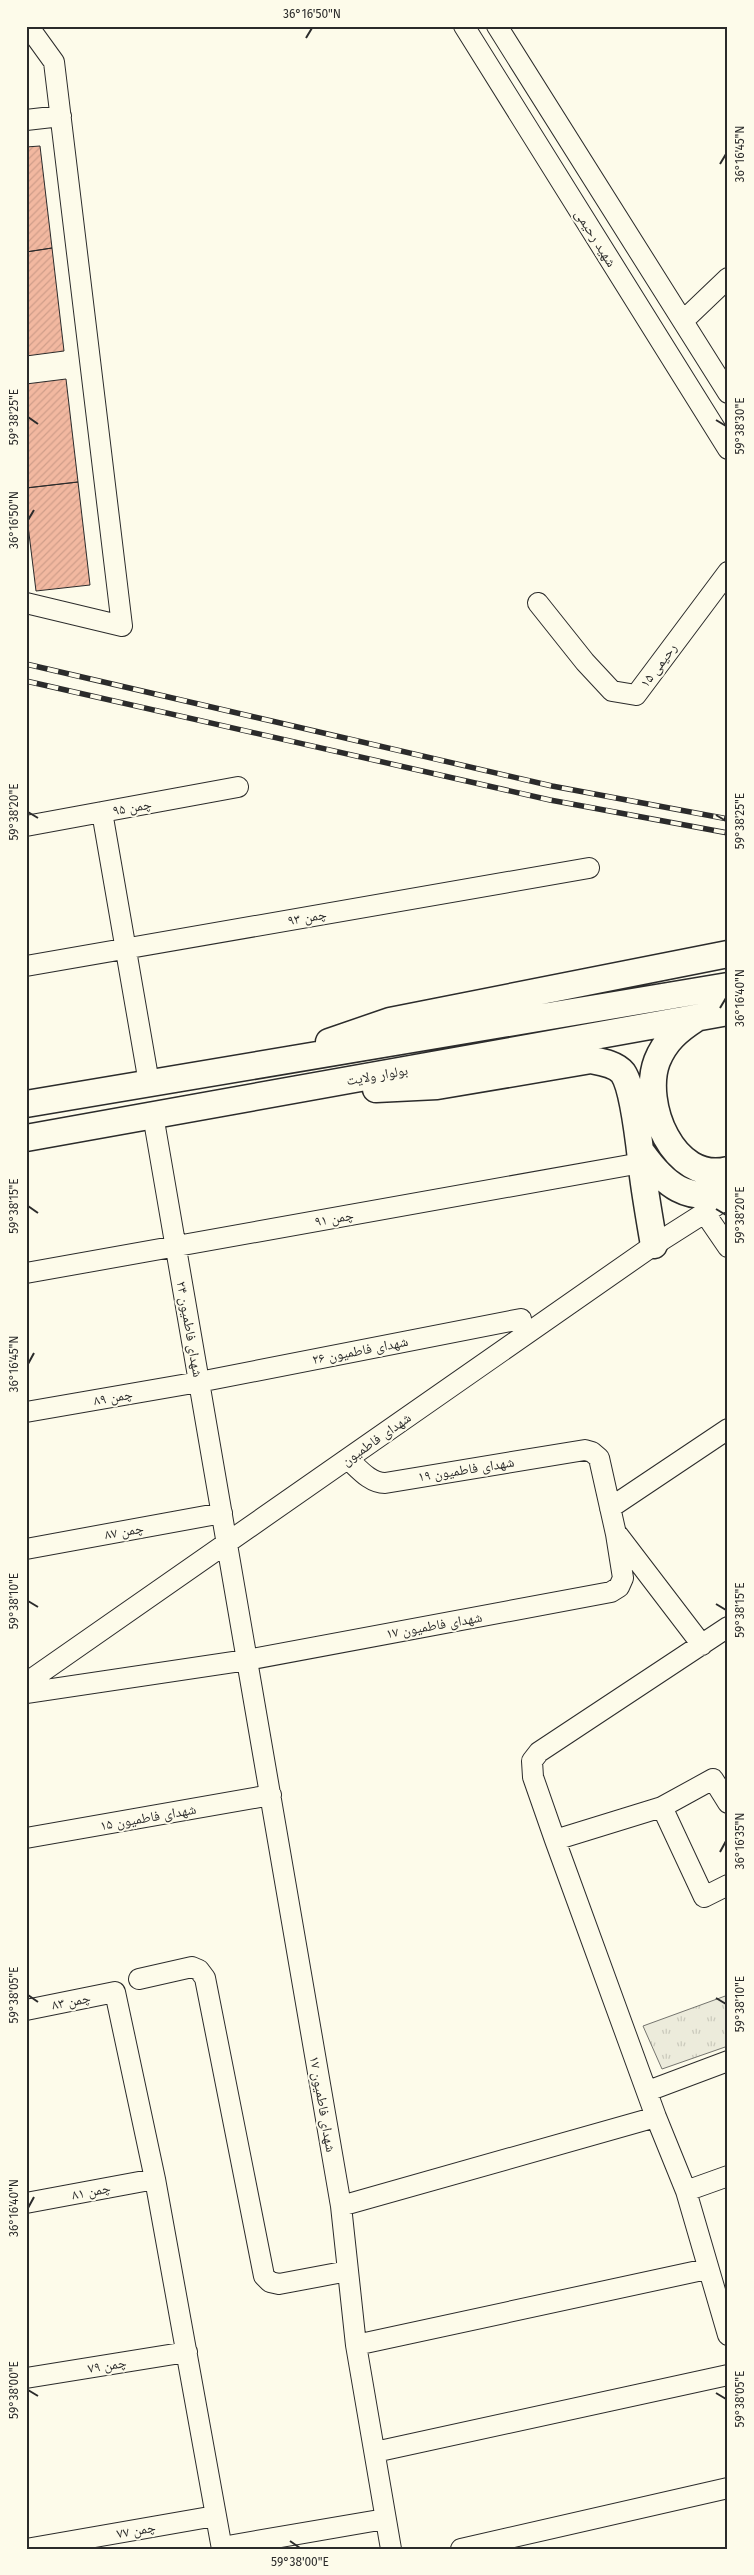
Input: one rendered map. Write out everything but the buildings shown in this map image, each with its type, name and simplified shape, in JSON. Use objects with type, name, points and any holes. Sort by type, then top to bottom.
[{"type":"main road","points":[[259,1065],[390,1021],[728,954]]},
{"type":"main road","name":"بولوار ولایت","points":[[26,1104],[728,986]]},
{"type":"main road","name":"بولوار ولایت","points":[[26,1138],[728,1012]]},
{"type":"main road","points":[[699,1017],[676,1032],[665,1046],[657,1062],[652,1086],[658,1115],[666,1137],[682,1158],[697,1167],[720,1172],[728,1170]]},
{"type":"main road","points":[[270,1094],[438,1086],[591,1060],[611,1064],[623,1073],[641,1158],[654,1244]]},
{"type":"main road","points":[[641,1158],[658,1175],[693,1195],[709,1197],[728,1192]]},
{"type":"street","points":[[26,603],[122,626],[54,62],[28,26]]},
{"type":"street","name":"شهید رحیمی","points":[[464,26],[728,449]]},
{"type":"street","name":"شهید رحیمی","points":[[497,26],[728,393]]},
{"type":"street","points":[[26,120],[61,116]]},
{"type":"street","points":[[683,321],[728,278]]},
{"type":"street","name":"رحیمی ۱۵","points":[[538,603],[585,662],[612,691],[636,695],[728,572]]},
{"type":"street","name":"چمن ۹۵","points":[[26,826],[238,787]]},
{"type":"street","points":[[102,812],[149,1083]]},
{"type":"street","name":"چمن ۹۳","points":[[26,966],[589,868]]},
{"type":"street","name":"شهدای فاطمیون ۲۴","points":[[153,1115],[227,1543]]},
{"type":"street","name":"چمن ۹۱","points":[[26,1272],[176,1247],[641,1158]]},
{"type":"street","name":"شهدای فاطمیون","points":[[26,1683],[654,1244],[728,1198]]},
{"type":"street","points":[[704,1212],[728,1247]]},
{"type":"street","name":"شهدای فاطمیون ۲۶","points":[[199,1382],[521,1319]]},
{"type":"street","name":"چمن ۸۹","points":[[26,1412],[199,1382]]},
{"type":"street","points":[[702,1645],[616,1534],[610,1508],[728,1429]]},
{"type":"street","name":"شهدای فاطمیون ۱۹","points":[[348,1459],[377,1483],[585,1450],[592,1452],[599,1458],[610,1508]]},
{"type":"street","name":"چمن ۸۷","points":[[26,1549],[222,1513]]},
{"type":"street","name":"شهدای فاطمیون ۱۷","points":[[26,1693],[247,1660],[611,1592],[619,1587],[624,1578],[616,1534]]},
{"type":"street","name":"شهدای فاطمیون ۱۷","points":[[227,1543],[341,2206],[356,2345],[391,2549]]},
{"type":"street","points":[[728,1627],[539,1752],[532,1762],[533,1777],[555,1840],[648,2090],[656,2117],[686,2191],[707,2269],[722,2296],[728,2335]]},
{"type":"street","points":[[555,1840],[662,1807],[714,1779],[728,1803]]},
{"type":"street","name":"شهدای فاطمیون ۱۵","points":[[26,1838],[271,1795]]},
{"type":"street","points":[[662,1807],[704,1898],[728,1885]]},
{"type":"street","points":[[139,1979],[192,1967],[199,1970],[205,1978],[264,2276],[270,2282],[279,2284],[348,2271]]},
{"type":"street","name":"چمن ۸۳","points":[[26,2010],[115,1992],[155,2178]]},
{"type":"street","points":[[648,2090],[728,2061]]},
{"type":"street","points":[[341,2206],[656,2117]]},
{"type":"street","points":[[686,2191],[728,2176]]},
{"type":"street","points":[[155,2178],[222,2548],[386,2519]]},
{"type":"street","name":"چمن ۸۱","points":[[26,2203],[155,2178]]},
{"type":"street","points":[[356,2345],[707,2269]]},
{"type":"street","name":"چمن ۷۹","points":[[26,2378],[187,2352]]},
{"type":"street","points":[[375,2452],[728,2375]]},
{"type":"street","points":[[461,2549],[728,2488]]},
{"type":"street","name":"چمن ۷۷","points":[[26,2549],[215,2516]]},
{"type":"green space","points":[[728,1995],[728,2046],[662,2069],[643,2026]]},
{"type":"railway","points":[[26,664],[552,786],[728,819]]},
{"type":"railway","points":[[26,681],[550,800],[728,833]]}]
